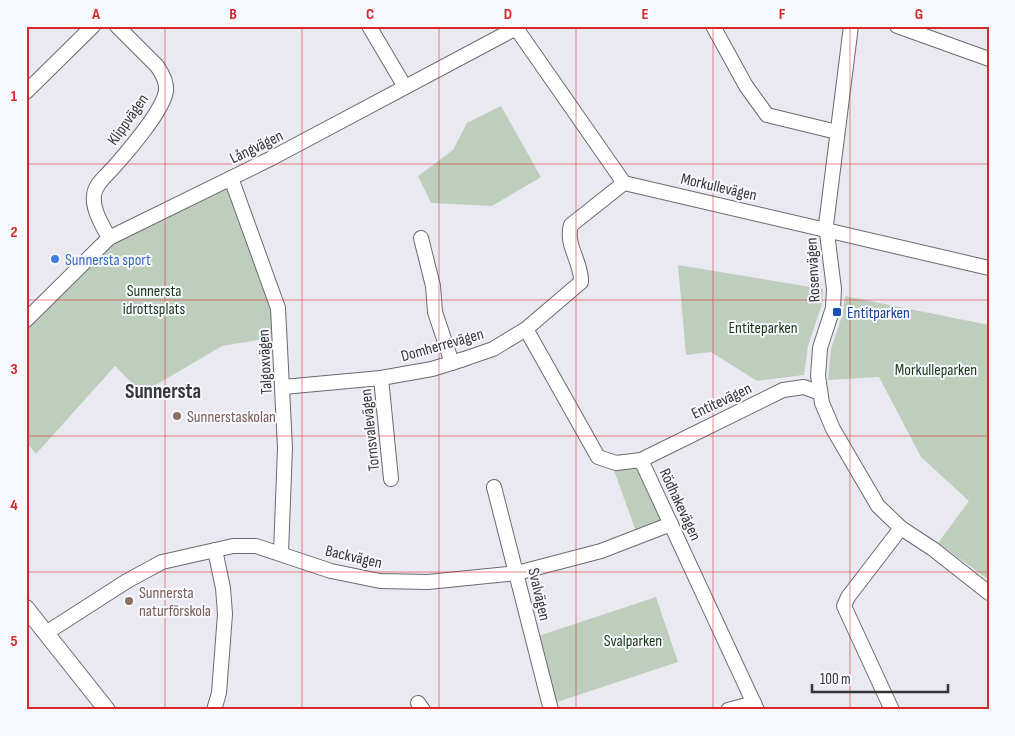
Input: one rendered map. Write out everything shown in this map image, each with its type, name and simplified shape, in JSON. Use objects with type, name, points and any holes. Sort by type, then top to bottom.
[{"type":"main road","points":[[26,608],[107,710]]},
{"type":"street","points":[[26,92],[93,26]]},
{"type":"street","name":"Klippvägen","points":[[109,238],[98,216],[94,202],[94,192],[100,182],[133,146],[155,113],[166,90],[162,73],[157,66],[117,26]]},
{"type":"street","points":[[369,26],[405,87]]},
{"type":"street","points":[[713,26],[746,86],[767,115],[837,132]]},
{"type":"street","name":"Rosenvägen","points":[[850,26],[826,225],[834,289],[832,308],[820,348],[818,376],[820,393],[832,429],[872,496],[901,528],[933,549],[989,593]]},
{"type":"street","points":[[897,26],[989,59]]},
{"type":"street","points":[[518,27],[624,183]]},
{"type":"street","name":"Långvägen","points":[[26,320],[109,238],[270,159],[518,27]]},
{"type":"street","name":"Talgoxvägen","points":[[231,178],[278,308],[285,448],[281,553]]},
{"type":"street","name":"Morkullevägen","points":[[624,183],[692,197],[828,232],[989,268]]},
{"type":"street","name":"Domherrevägen","points":[[282,387],[381,378],[432,369],[493,349],[526,329],[581,282],[581,275],[570,243],[571,225],[624,183]]},
{"type":"street","points":[[421,238],[433,286],[435,312],[452,363]]},
{"type":"street","name":"Rödhakevägen","points":[[526,329],[598,457],[616,463],[641,460],[756,706]]},
{"type":"street","name":"Tornsvalevägen","points":[[381,378],[391,479]]},
{"type":"street","name":"Entitevägen","points":[[641,460],[783,390],[804,387],[820,393]]},
{"type":"street","name":"Svalvägen","points":[[494,486],[517,573],[526,618],[542,669],[550,710]]},
{"type":"street","name":"Backvägen","points":[[46,633],[127,581],[162,562],[214,550],[244,545],[281,553],[331,571],[380,581],[428,582],[517,573],[601,551],[671,524]]},
{"type":"street","points":[[892,710],[844,606],[848,597],[901,528]]},
{"type":"street","points":[[214,550],[223,588],[225,614],[219,693],[214,710]]},
{"type":"street","points":[[728,710],[756,706]]},
{"type":"green space","points":[[501,106],[541,177],[492,206],[431,203],[418,176],[453,150],[467,123]]},
{"type":"green space","name":"Sunnersta idrottsplats","points":[[231,178],[280,336],[222,346],[142,393],[115,366],[36,454],[26,442],[26,320],[109,238]]},
{"type":"green space","name":"Entiteparken","points":[[678,265],[823,289],[822,304],[808,346],[804,375],[757,381],[711,352],[686,355]]},
{"type":"green space","name":"Morkulleparken","points":[[845,296],[989,325],[989,580],[938,543],[969,501],[921,457],[879,377],[828,380],[831,349],[843,313]]},
{"type":"green space","points":[[641,460],[671,524],[638,537],[611,462]]},
{"type":"green space","name":"Svalparken","points":[[656,597],[678,662],[557,702],[535,637]]},
{"type":"place","name":"Sunnersta sport","points":[[55,259]]},
{"type":"place","name":"Entitparken","points":[[837,312]]},
{"type":"place","name":"Sunnerstaskolan","points":[[177,416]]},
{"type":"place","name":"Sunnersta naturförskola","points":[[129,601]]},
{"type":"district","name":"Sunnersta","points":[[163,391]]}]
